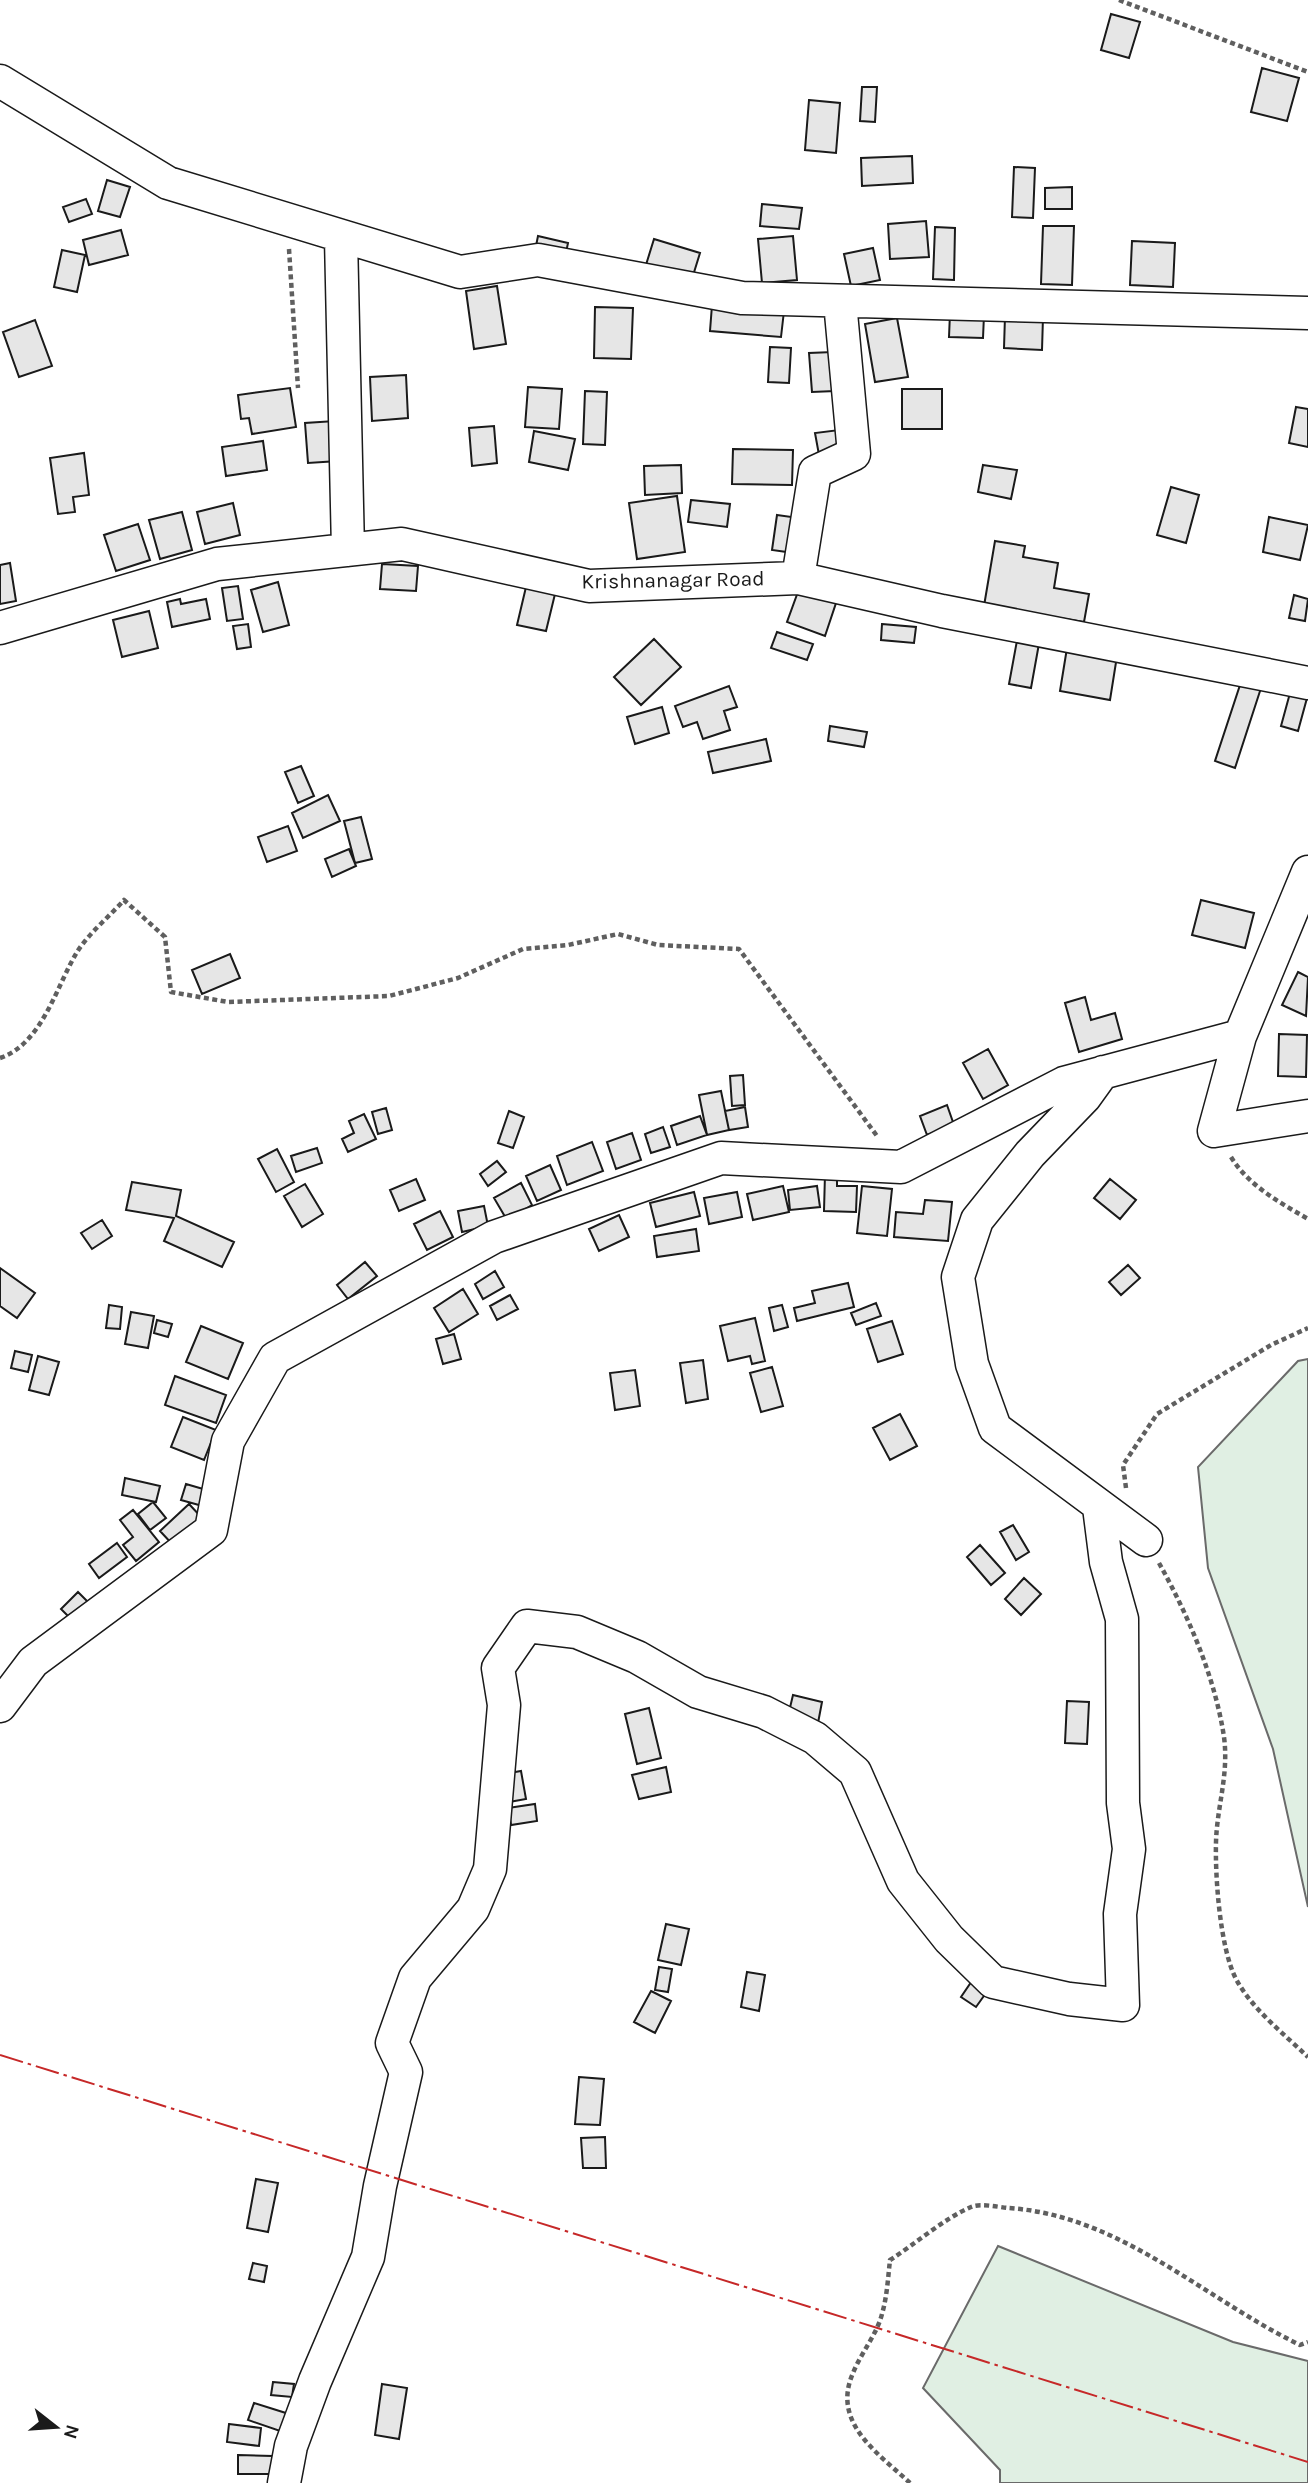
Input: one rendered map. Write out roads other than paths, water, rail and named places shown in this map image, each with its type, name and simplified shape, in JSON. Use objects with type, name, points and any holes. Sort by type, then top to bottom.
[{"type":"street","points":[[0,81],[167,183],[287,222],[460,272],[538,260],[742,298],[1308,313]]},
{"type":"street","points":[[341,238],[348,550]]},
{"type":"street","points":[[798,578],[815,472],[854,454],[840,302]]},
{"type":"street","name":"Krishnanagar Road","points":[[0,628],[217,564],[402,544],[589,586],[798,578],[942,611],[1308,683]]},
{"type":"street","points":[[1308,872],[1240,1036],[1214,1130],[1308,1116]]},
{"type":"street","points":[[0,1706],[33,1662],[211,1530],[228,1441],[275,1358],[494,1237],[720,1158],[901,1167],[1064,1083],[1240,1036]]},
{"type":"street","points":[[1103,1072],[1085,1097],[1030,1154],[977,1220],[958,1277],[972,1364],[995,1428],[1146,1540]]},
{"type":"street","points":[[284,2483],[291,2446],[315,2381],[368,2257],[380,2186],[406,2072],[392,2043],[400,2014],[415,1978],[474,1909],[490,1869],[504,1705],[498,1668],[527,1626],[577,1632],[637,1657],[698,1692],[764,1712],[815,1738],[855,1772],[903,1881],[949,1939],[993,1982],[1069,1999],[1122,2005],[1120,1913],[1129,1849],[1123,1803],[1122,1619],[1106,1562],[1099,1507]]}]
